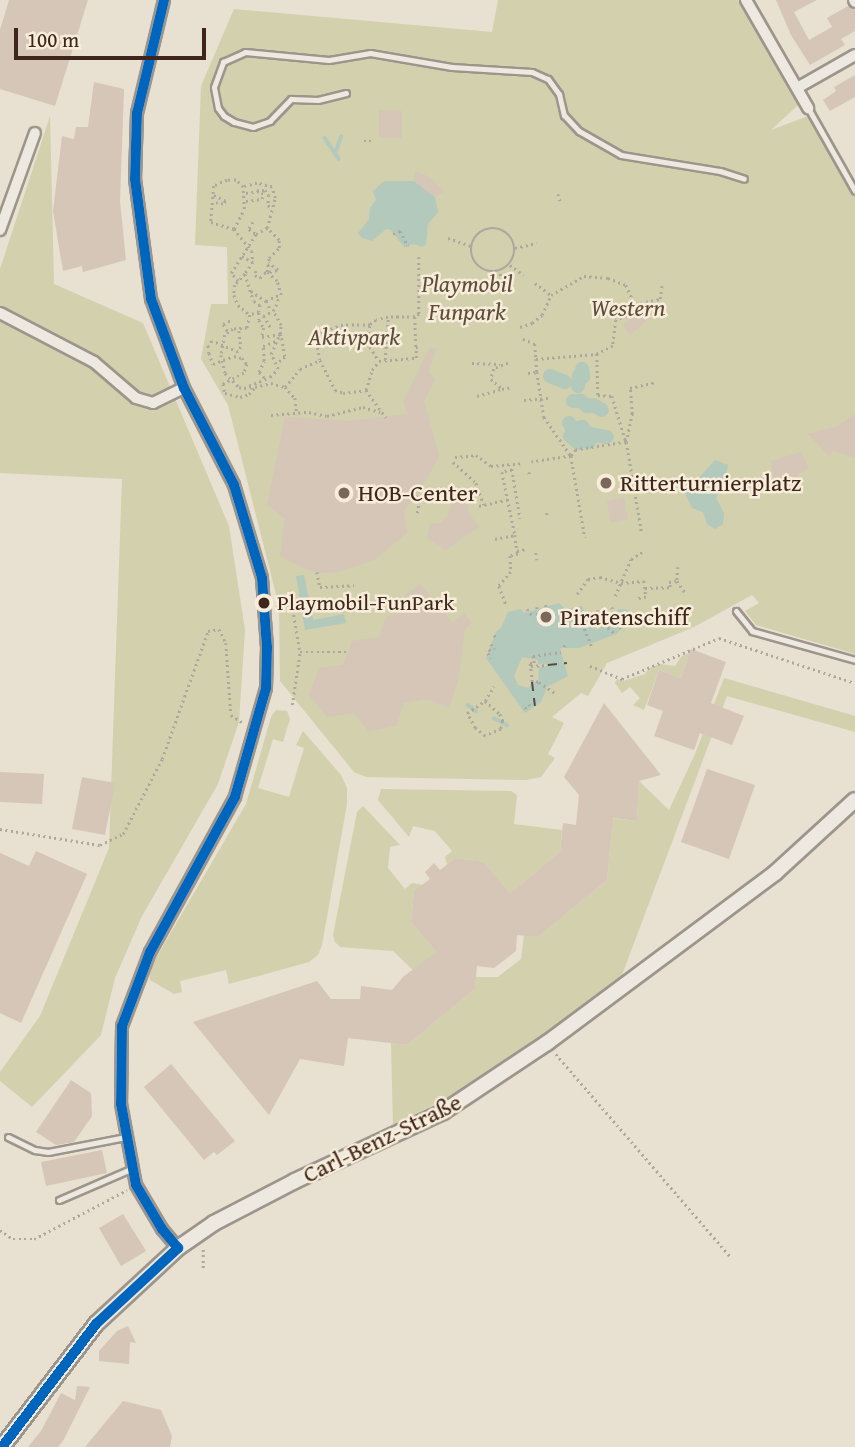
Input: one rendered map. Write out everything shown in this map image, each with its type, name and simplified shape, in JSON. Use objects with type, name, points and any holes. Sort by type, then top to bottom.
[{"type":"street","points":[[164,0],[136,113],[135,178],[151,299],[184,388],[234,485],[262,578],[266,609],[266,688],[235,797],[150,952],[122,1026],[121,1104],[136,1185],[162,1229],[178,1248]]},
{"type":"street","points":[[746,0],[808,108]]},
{"type":"street","points":[[797,88],[855,55]]},
{"type":"street","points":[[0,230],[35,133]]},
{"type":"street","points":[[0,313],[94,362],[136,398],[153,403],[184,388]]},
{"type":"street","name":"Carl-Benz-Straße","points":[[2,1447],[96,1324],[178,1248],[196,1235],[295,1181],[443,1112],[547,1043],[775,873],[855,800]]},
{"type":"lane","points":[[346,93],[317,100],[291,99],[270,121],[253,127],[233,122],[224,116],[218,108],[214,87],[223,62],[245,52],[329,60],[370,53],[452,67],[532,72],[548,79],[559,94],[564,115],[579,131],[621,155],[720,171],[744,179]]},
{"type":"lane","points":[[808,108],[855,191]]},
{"type":"lane","points":[[736,611],[752,631],[855,660]]},
{"type":"lane","points":[[8,1137],[35,1150],[48,1152],[127,1136]]},
{"type":"lane","points":[[60,1200],[133,1168]]},
{"type":"path","points":[[364,141],[374,141]]},
{"type":"path","points":[[209,230],[213,224],[214,186],[227,180],[236,180],[245,193],[246,201],[234,229]]},
{"type":"path","points":[[238,281],[231,273],[256,234],[267,228],[274,192],[268,184],[257,183],[243,187]]},
{"type":"path","points":[[245,193],[256,190],[267,192],[268,205],[272,208]]},
{"type":"path","points":[[246,201],[262,199],[263,194],[256,190]]},
{"type":"path","points":[[558,194],[560,201]]},
{"type":"path","points":[[215,195],[226,201],[223,204],[215,202]]},
{"type":"path","points":[[253,222],[249,229],[256,234]]},
{"type":"path","points":[[213,224],[234,229],[248,246],[253,262]]},
{"type":"path","points":[[256,271],[258,278],[280,244],[278,235],[267,228]]},
{"type":"path","points":[[494,228],[508,234],[515,248],[510,265],[500,271],[481,269],[472,259],[471,246],[479,233],[494,228]]},
{"type":"path","points":[[393,234],[400,231],[408,246]]},
{"type":"path","points":[[448,238],[471,246]]},
{"type":"path","points":[[515,248],[536,243]]},
{"type":"path","points":[[242,256],[253,262]]},
{"type":"path","points":[[379,361],[369,348],[370,326],[376,320],[388,317],[415,317],[419,314],[419,257]]},
{"type":"path","points":[[250,315],[238,305],[234,295],[238,281],[253,262]]},
{"type":"path","points":[[264,272],[278,270],[268,263]]},
{"type":"path","points":[[510,265],[524,275]]},
{"type":"path","points":[[500,271],[500,287]]},
{"type":"path","points":[[264,272],[277,281],[281,295],[266,301]]},
{"type":"path","points":[[245,274],[254,301],[260,305],[259,320],[264,328],[262,337],[280,334]]},
{"type":"path","points":[[520,327],[532,323],[542,315],[551,295],[584,276],[608,278],[626,285],[635,304]]},
{"type":"path","points":[[535,282],[551,295]]},
{"type":"path","points":[[536,359],[597,354],[613,346],[616,320],[627,317],[635,304],[660,299],[662,285]]},
{"type":"path","points":[[244,388],[275,374],[278,363],[285,357],[280,334],[281,325],[266,301],[251,291]]},
{"type":"path","points":[[270,327],[263,316],[278,301],[276,296]]},
{"type":"path","points":[[250,315],[259,312]]},
{"type":"path","points":[[228,332],[239,331],[250,325],[250,315]]},
{"type":"path","points":[[385,360],[388,317]]},
{"type":"path","points":[[386,418],[366,390],[372,370],[379,361],[416,358],[415,317]]},
{"type":"path","points":[[228,332],[223,324],[232,320]]},
{"type":"path","points":[[366,390],[343,393],[335,390],[320,360],[317,342],[323,332],[348,324],[370,326]]},
{"type":"path","points":[[239,331],[241,347],[238,352],[212,341],[208,346],[213,365],[234,356],[242,358],[247,364],[244,373],[223,384],[223,390],[240,397],[249,394],[255,387]]},
{"type":"path","points":[[228,332],[221,346],[222,363],[229,380],[244,388],[271,383],[285,387],[295,398],[297,415]]},
{"type":"path","points":[[278,363],[271,354],[280,334]]},
{"type":"path","points":[[523,339],[535,344],[539,397],[544,417],[571,456],[585,538]]},
{"type":"path","points":[[264,378],[259,372],[264,361],[263,346],[276,341]]},
{"type":"path","points":[[416,348],[421,348]]},
{"type":"path","points":[[597,354],[598,395],[612,396],[626,442],[641,531]]},
{"type":"path","points":[[285,387],[300,369],[320,360]]},
{"type":"path","points":[[472,363],[508,363]]},
{"type":"path","points":[[500,364],[494,369],[491,379],[502,388]]},
{"type":"path","points":[[528,373],[537,372]]},
{"type":"path","points":[[626,442],[632,414],[630,388],[655,382]]},
{"type":"path","points":[[477,396],[513,387]]},
{"type":"path","points":[[524,400],[548,398]]},
{"type":"path","points":[[271,415],[309,412],[327,416],[363,407],[380,412]]},
{"type":"path","points":[[531,462],[571,456],[576,450],[626,442]]},
{"type":"path","points":[[456,457],[476,455],[491,466],[523,463]]},
{"type":"path","points":[[453,461],[476,483],[481,506],[509,500]]},
{"type":"path","points":[[511,464],[520,518]]},
{"type":"path","points":[[506,604],[499,586],[511,572],[510,556],[518,554],[502,472],[512,470]]},
{"type":"path","points":[[417,513],[419,498],[432,492]]},
{"type":"path","points":[[495,539],[515,535]]},
{"type":"path","points":[[517,551],[526,549]]},
{"type":"path","points":[[615,596],[631,559],[642,552]]},
{"type":"path","points":[[536,553],[537,559]]},
{"type":"path","points":[[678,567],[677,580],[686,594]]},
{"type":"path","points":[[317,572],[320,587],[354,585]]},
{"type":"path","points":[[577,594],[588,579],[600,577],[621,583],[643,581],[646,597],[636,599]]},
{"type":"path","points":[[645,588],[670,587],[669,582],[677,580]]},
{"type":"path","points":[[266,609],[320,599]]},
{"type":"path","points":[[292,604],[300,652],[292,705]]},
{"type":"path","points":[[546,606],[546,612]]},
{"type":"path","points":[[527,609],[536,617],[537,607]]},
{"type":"path","points":[[613,609],[616,623],[623,629]]},
{"type":"path","points":[[597,610],[598,622]]},
{"type":"path","points":[[590,644],[582,624],[598,622],[616,634]]},
{"type":"path","points":[[0,830],[100,845],[123,834],[162,759],[208,631],[219,629],[226,642],[231,715],[238,721],[257,726]]},
{"type":"path","points":[[590,666],[622,678],[719,638],[855,683]]},
{"type":"path","points":[[491,644],[495,649]]},
{"type":"path","points":[[491,658],[489,651],[493,653]]},
{"type":"path","points":[[300,652],[348,652]]},
{"type":"path","points":[[554,693],[534,682],[533,656],[561,652]]},
{"type":"path","points":[[532,664],[548,664]]},
{"type":"path","points":[[485,701],[500,713],[503,721],[501,729],[485,736],[467,716],[485,701],[494,686]]},
{"type":"path","points":[[527,705],[530,710]]},
{"type":"path","points":[[547,1043],[730,1256]]},
{"type":"path","points":[[0,1230],[13,1239],[34,1239],[136,1185]]},
{"type":"path","points":[[196,1235],[203,1248],[202,1268]]},
{"type":"green space","name":"Playmobil Funpark","points":[[498,0],[738,0],[798,105],[771,130],[816,113],[855,185],[855,654],[756,625],[745,611],[759,603],[752,595],[694,627],[607,663],[588,696],[581,693],[552,717],[564,723],[548,754],[555,758],[541,777],[526,780],[366,777],[354,772],[280,681],[279,606],[228,405],[201,359],[211,304],[228,304],[227,247],[195,245],[201,86],[234,9],[492,32]]},
{"type":"green space","points":[[50,116],[54,284],[143,323],[229,526],[245,630],[239,722],[218,784],[142,916],[115,978],[101,1035],[32,1107],[0,1081],[0,1072],[40,1016],[109,848],[122,479],[0,473],[0,269]]},
{"type":"green space","points":[[690,652],[681,678],[659,670],[644,710],[633,705],[640,698],[630,687],[622,693],[615,683],[617,679],[623,681],[645,674],[649,668],[660,664],[675,666],[681,657]]},
{"type":"green space","points":[[724,678],[855,716],[855,732],[727,696],[622,975],[522,1052],[451,1096],[393,1125],[391,1043],[407,1045],[475,989],[476,977],[498,977],[521,959],[524,935],[538,937],[607,880],[612,829],[609,818],[637,821],[639,781],[669,810],[695,754]]},
{"type":"green space","points":[[276,710],[287,711],[290,719],[283,742],[273,739],[258,788],[289,797],[304,748],[296,745],[303,731],[341,775],[347,788],[347,804],[322,945],[318,955],[309,962],[229,984],[226,970],[180,981],[182,992],[174,994],[150,980],[149,970],[246,804],[271,717]]},
{"type":"green space","points":[[381,789],[511,791],[517,795],[514,824],[562,830],[560,852],[510,893],[484,862],[455,858],[447,864],[445,857],[452,851],[435,831],[413,826],[409,837],[378,800]]},
{"type":"green space","points":[[363,806],[400,845],[390,847],[388,868],[405,889],[412,883],[423,885],[414,892],[411,922],[436,952],[414,971],[393,951],[340,947],[335,942],[333,935],[357,812]]},
{"type":"shaded area","points":[[384,181],[414,181],[435,197],[438,212],[428,224],[426,244],[422,247],[414,244],[404,247],[391,230],[386,229],[372,241],[362,238],[358,233],[369,219],[370,208],[376,200],[373,191]]},
{"type":"shaded area","points":[[715,460],[728,465],[725,481],[716,498],[724,513],[723,524],[715,529],[707,524],[703,512],[692,508],[685,493]]},
{"type":"shaded area","points":[[304,575],[313,620],[344,614],[346,623],[305,630],[296,576]]},
{"type":"shaded area","points":[[559,603],[565,609],[582,606],[585,613],[590,613],[595,630],[619,609],[629,610],[631,620],[616,634],[579,648],[560,648],[568,676],[547,687],[541,702],[525,713],[486,658],[496,632],[501,628],[508,612],[521,609],[524,613]],"holes":[[[522,657],[538,660],[538,664],[548,664],[539,667],[538,682],[532,682],[529,688],[518,685],[514,676]]]},
{"type":"building","points":[[9,0],[88,0],[55,106],[0,89],[0,30]]},
{"type":"building","points":[[776,0],[817,0],[794,12],[809,40],[832,27],[827,18],[848,6],[855,10],[855,31],[841,39],[845,45],[810,65],[791,35]]},
{"type":"building","points":[[855,75],[855,97],[830,111],[823,100],[836,91],[834,87]]},
{"type":"building","points":[[94,82],[124,89],[120,201],[126,260],[83,272],[82,266],[63,271],[53,211],[62,136],[74,139],[76,127],[88,127]]},
{"type":"building","points":[[379,110],[402,111],[402,138],[379,137]]},
{"type":"building","points":[[415,171],[430,177],[444,192],[435,197],[414,181]]},
{"type":"building","points":[[644,309],[651,317],[630,335],[623,325]]},
{"type":"building","name":"HOB-Center","points":[[430,347],[436,349],[429,372],[435,380],[424,401],[439,456],[404,511],[407,533],[374,560],[338,572],[319,573],[280,556],[285,519],[267,504],[285,417],[350,421],[408,414],[403,402]]},
{"type":"building","points":[[855,414],[855,457],[833,451],[829,456],[808,434],[838,426]]},
{"type":"building","points":[[801,452],[809,469],[797,474],[799,480],[774,487],[771,461]]},
{"type":"building","points":[[459,490],[471,491],[467,511],[479,527],[446,550],[427,538],[430,523],[440,523],[447,517],[451,507],[449,497]]},
{"type":"building","points":[[624,498],[628,519],[611,522],[607,501]]},
{"type":"building","points":[[420,584],[453,623],[464,613],[472,623],[465,629],[458,681],[449,708],[428,699],[404,703],[396,726],[368,731],[354,713],[327,717],[309,695],[319,668],[343,665],[352,641],[379,637],[386,616],[410,611],[400,599]]},
{"type":"building","points":[[691,649],[726,662],[711,703],[744,716],[732,745],[700,733],[694,750],[654,736],[663,711],[647,705],[659,670],[681,678]]},
{"type":"building","points":[[604,703],[661,775],[639,781],[637,821],[613,818],[607,880],[538,937],[517,935],[516,951],[494,968],[477,966],[475,989],[407,1045],[348,1038],[344,1066],[300,1059],[269,1115],[193,1022],[317,981],[331,999],[360,999],[361,986],[392,990],[403,977],[436,952],[411,922],[414,891],[430,879],[425,872],[434,863],[440,870],[455,858],[484,862],[510,893],[560,852],[563,823],[576,825],[579,795],[564,777]]},
{"type":"building","points":[[707,769],[755,785],[729,859],[681,842]]},
{"type":"building","points":[[0,772],[44,774],[42,804],[0,802]]},
{"type":"building","points":[[82,777],[115,783],[105,835],[72,829]]},
{"type":"building","points":[[36,851],[87,874],[21,1023],[0,1013],[0,853],[29,866]]},
{"type":"building","points":[[171,1064],[235,1141],[217,1155],[214,1152],[204,1160],[144,1087]]},
{"type":"building","points":[[71,1080],[91,1093],[92,1116],[74,1142],[56,1145],[36,1132]]},
{"type":"building","points":[[102,1150],[107,1173],[46,1186],[41,1162]]},
{"type":"building","points":[[123,1214],[146,1251],[121,1266],[99,1228]]},
{"type":"building","points":[[128,1326],[136,1343],[130,1342],[129,1364],[99,1361],[99,1351],[117,1331]]},
{"type":"building","points":[[77,1386],[90,1387],[63,1441],[58,1447],[28,1447],[41,1431],[61,1393],[75,1400]]},
{"type":"building","points":[[123,1401],[161,1410],[172,1436],[170,1447],[85,1447]]},
{"type":"waterway","points":[[336,151],[341,137]]},
{"type":"waterway","points":[[325,138],[339,159]]},
{"type":"waterway","points":[[578,386],[579,376],[583,377],[582,369]]},
{"type":"waterway","points":[[550,376],[565,382]]},
{"type":"waterway","points":[[573,401],[581,401],[587,406],[593,405],[602,410]]},
{"type":"waterway","points":[[569,423],[574,430],[582,427],[586,433],[607,437]]},
{"type":"waterway","points":[[570,436],[579,443],[584,439],[589,442]]},
{"type":"waterway","points":[[468,705],[476,711]]},
{"type":"waterway","points":[[494,718],[507,725]]},
{"type":"ferry route","points":[[548,665],[567,663]]},
{"type":"ferry route","points":[[532,682],[535,706]]},
{"type":"transit line","points":[[164,0],[137,113],[135,179],[151,299],[184,388],[234,485],[262,578],[267,647],[266,688],[235,797],[150,952],[122,1026],[121,1104],[136,1185],[162,1229],[178,1248]]},
{"type":"transit line","points":[[2,1447],[96,1324],[178,1248]]},
{"type":"place","name":"Ritterturnierplatz","points":[[606,483]]},
{"type":"place","name":"HOB-Center","points":[[344,493]]},
{"type":"place","name":"Playmobil-FunPark","points":[[264,603]]},
{"type":"place","name":"Piratenschiff","points":[[546,617]]},
{"type":"park label","name":"Western","points":[[628,308]]},
{"type":"park label","name":"Aktivpark","points":[[354,337]]}]
